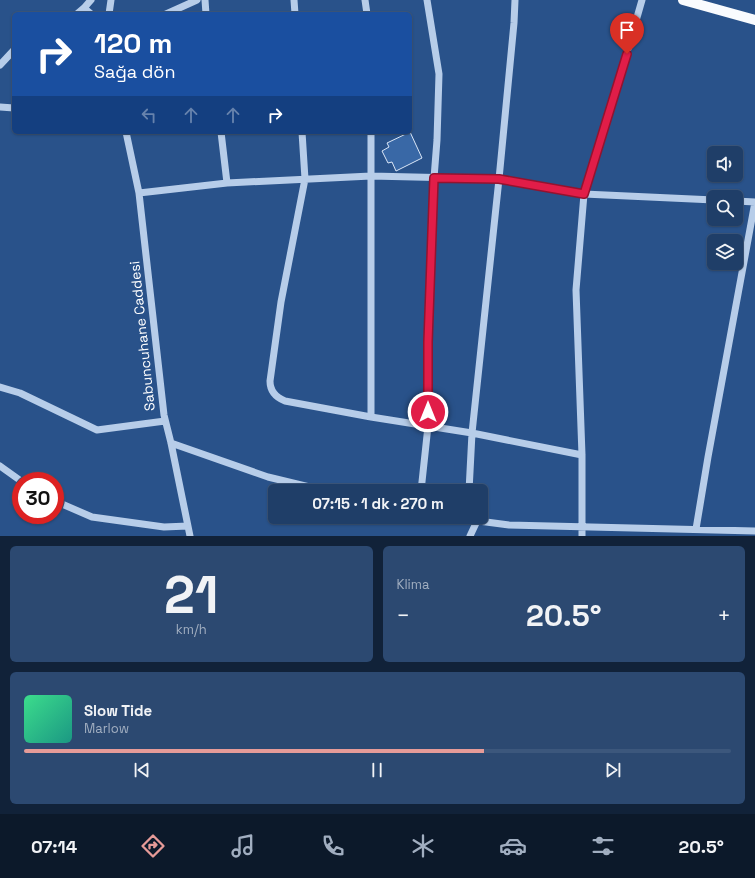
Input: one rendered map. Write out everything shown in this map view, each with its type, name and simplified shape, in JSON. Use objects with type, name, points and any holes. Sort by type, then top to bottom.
[{"type":"main road","points":[[683,0],[755,20]]},
{"type":"street","points":[[79,12],[91,0]]},
{"type":"street","points":[[109,12],[111,0]]},
{"type":"street","points":[[170,12],[197,0]]},
{"type":"street","points":[[205,0],[206,12]]},
{"type":"street","points":[[294,0],[295,12]]},
{"type":"street","points":[[365,0],[367,12]]},
{"type":"street","points":[[422,484],[428,426],[428,342],[439,74],[427,0]]},
{"type":"street","points":[[469,484],[472,433],[514,23],[514,0]]},
{"type":"street","points":[[582,536],[582,455],[576,290],[584,194],[642,0]]},
{"type":"street","points":[[84,8],[89,12]]},
{"type":"street","points":[[0,65],[12,52]]},
{"type":"street","points":[[0,107],[12,108]]},
{"type":"street","name":"Sabuncuhane Caddesi","points":[[126,134],[139,193],[164,415],[190,536]]},
{"type":"street","points":[[221,134],[227,183]]},
{"type":"street","points":[[302,134],[304,179],[281,302],[270,381],[270,385],[274,393],[280,399],[285,401],[371,417],[472,433],[582,455]]},
{"type":"street","points":[[371,134],[371,417]]},
{"type":"street","points":[[139,193],[227,183],[371,176],[499,179],[584,194],[707,200]]},
{"type":"street","points":[[696,529],[755,202],[743,201]]},
{"type":"street","points":[[0,387],[20,393],[97,430],[165,421]]},
{"type":"street","points":[[171,442],[268,477],[297,484]]},
{"type":"street","points":[[0,466],[12,475]]},
{"type":"street","points":[[64,505],[92,517],[164,527],[188,526]]},
{"type":"street","points":[[488,521],[510,525],[581,528],[755,531]]},
{"type":"street","points":[[470,536],[475,524]]},
{"type":"building","points":[[406,134],[411,134],[422,158],[396,171],[392,162],[388,163],[382,151],[389,147],[387,143]]},
{"type":"route","points":[[428,412],[428,342],[434,178],[499,179],[584,194],[627,54]]}]
